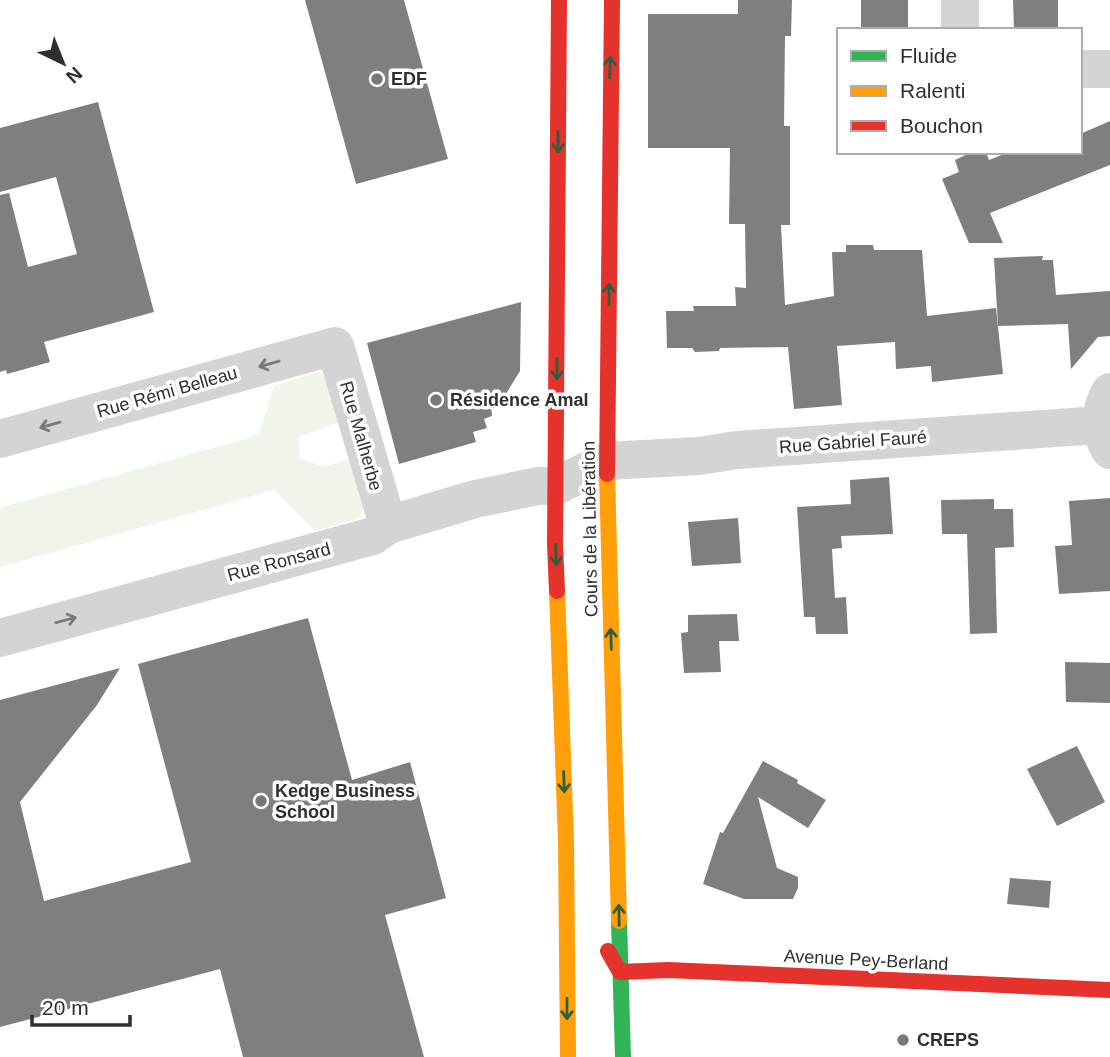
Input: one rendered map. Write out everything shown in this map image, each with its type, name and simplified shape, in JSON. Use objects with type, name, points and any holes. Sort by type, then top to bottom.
[{"type":"main road","name":"Cours de la Libération","points":[[559,0],[556,486],[566,842],[568,1057]]},
{"type":"main road","name":"Cours de la Libération","points":[[612,0],[598,448],[615,720],[623,1057]]},
{"type":"main road","points":[[558,79],[575,127]]},
{"type":"main road","points":[[556,486],[570,522]]},
{"type":"main road","points":[[559,634],[578,693]]},
{"type":"main road","points":[[594,653],[615,720]]},
{"type":"main road","points":[[599,930],[603,943],[621,972]]},
{"type":"main road","name":"Avenue Pey-Berland","points":[[621,972],[668,970],[1110,990]]},
{"type":"street","points":[[960,0],[960,28]]},
{"type":"street","points":[[1082,69],[1110,69]]},
{"type":"street","name":"Rue Rémi Belleau","points":[[0,439],[335,346]]},
{"type":"street","name":"Rue Malherbe","points":[[335,346],[388,525]]},
{"type":"street","name":"Rue Gabriel Fauré","points":[[598,448],[691,457],[737,450],[1107,422]]},
{"type":"street","points":[[556,486],[598,448]]},
{"type":"street","name":"Rue Ronsard","points":[[0,638],[373,536],[388,525],[507,491],[556,486]]},
{"type":"shaded area","points":[[319,372],[329,381],[340,422],[298,437],[300,458],[324,467],[351,458],[363,508],[359,518],[315,531],[274,490],[0,567],[0,508],[259,435],[274,386]]},
{"type":"building","name":"EDF","points":[[305,0],[404,0],[448,159],[356,184]]},
{"type":"building","points":[[738,0],[792,0],[791,36],[785,36],[784,126],[790,126],[790,225],[781,225],[785,305],[834,296],[832,252],[846,252],[846,245],[873,245],[874,250],[922,250],[927,316],[996,308],[1003,374],[932,382],[931,366],[896,369],[895,342],[837,346],[842,405],[794,409],[788,347],[720,348],[719,351],[695,352],[692,348],[667,348],[666,311],[694,311],[693,306],[736,306],[735,287],[746,288],[745,224],[729,224],[730,148],[648,148],[648,14],[738,14]]},
{"type":"building","points":[[861,0],[908,0],[908,28],[861,28]]},
{"type":"building","points":[[1013,0],[1058,0],[1058,28],[1014,28]]},
{"type":"building","points":[[98,102],[154,312],[44,342],[50,362],[7,374],[6,370],[0,372],[0,195],[9,193],[28,267],[77,254],[56,177],[0,192],[0,128]]},
{"type":"building","points":[[1110,121],[1110,165],[990,213],[1003,243],[969,243],[942,179],[959,172],[955,160],[968,154],[987,154],[989,160],[1004,154],[1082,154],[1082,133]]},
{"type":"building","points":[[1043,256],[1042,260],[1053,260],[1056,295],[1110,291],[1110,336],[1098,337],[1071,369],[1068,324],[998,326],[994,258]]},
{"type":"building","name":"Résidence Amal","points":[[521,302],[520,371],[504,397],[499,399],[500,403],[491,406],[492,416],[484,419],[487,428],[473,432],[476,442],[399,464],[367,343]]},
{"type":"building","points":[[889,477],[893,534],[841,536],[842,548],[832,549],[835,598],[846,597],[848,634],[816,634],[815,617],[804,617],[797,507],[851,504],[850,480]]},
{"type":"building","points":[[1110,498],[1110,591],[1059,594],[1055,546],[1072,545],[1069,501]]},
{"type":"building","points":[[994,499],[994,509],[1013,509],[1014,547],[995,548],[997,633],[970,634],[967,534],[942,534],[941,500]]},
{"type":"building","points":[[738,518],[741,563],[692,566],[688,522]]},
{"type":"building","points":[[737,614],[739,641],[719,641],[721,672],[684,673],[681,633],[688,632],[688,615]]},
{"type":"building","points":[[308,618],[352,780],[410,762],[446,898],[385,915],[424,1057],[243,1057],[220,969],[0,1027],[0,700],[120,668],[97,705],[20,802],[44,901],[191,862],[138,664]]},
{"type":"building","points":[[1065,662],[1110,663],[1110,703],[1066,702]]},
{"type":"building","points":[[1077,746],[1105,802],[1057,826],[1027,769]]},
{"type":"building","points":[[763,761],[798,780],[797,783],[826,800],[808,828],[758,797],[777,868],[798,877],[798,888],[793,899],[744,899],[703,884],[720,832],[723,833]]},
{"type":"building","points":[[1010,878],[1051,881],[1049,908],[1007,904]]},
{"type":"traffic: fast","points":[[619,921],[623,1057]]},
{"type":"traffic: slow","points":[[607,474],[619,921]]},
{"type":"traffic: slow","points":[[557,591],[566,841],[568,1057]]},
{"type":"traffic: jam","points":[[557,591],[555,545],[559,0]]},
{"type":"traffic: jam","points":[[607,474],[612,0]]},
{"type":"traffic: jam","points":[[608,951],[620,972],[668,970],[1110,990]]},
{"type":"place","name":"EDF","points":[[377,79]]},
{"type":"place","name":"Résidence Amal","points":[[436,400]]},
{"type":"place","name":"Kedge Business School","points":[[261,801]]},
{"type":"place","name":"CREPS","points":[[903,1040]]}]
